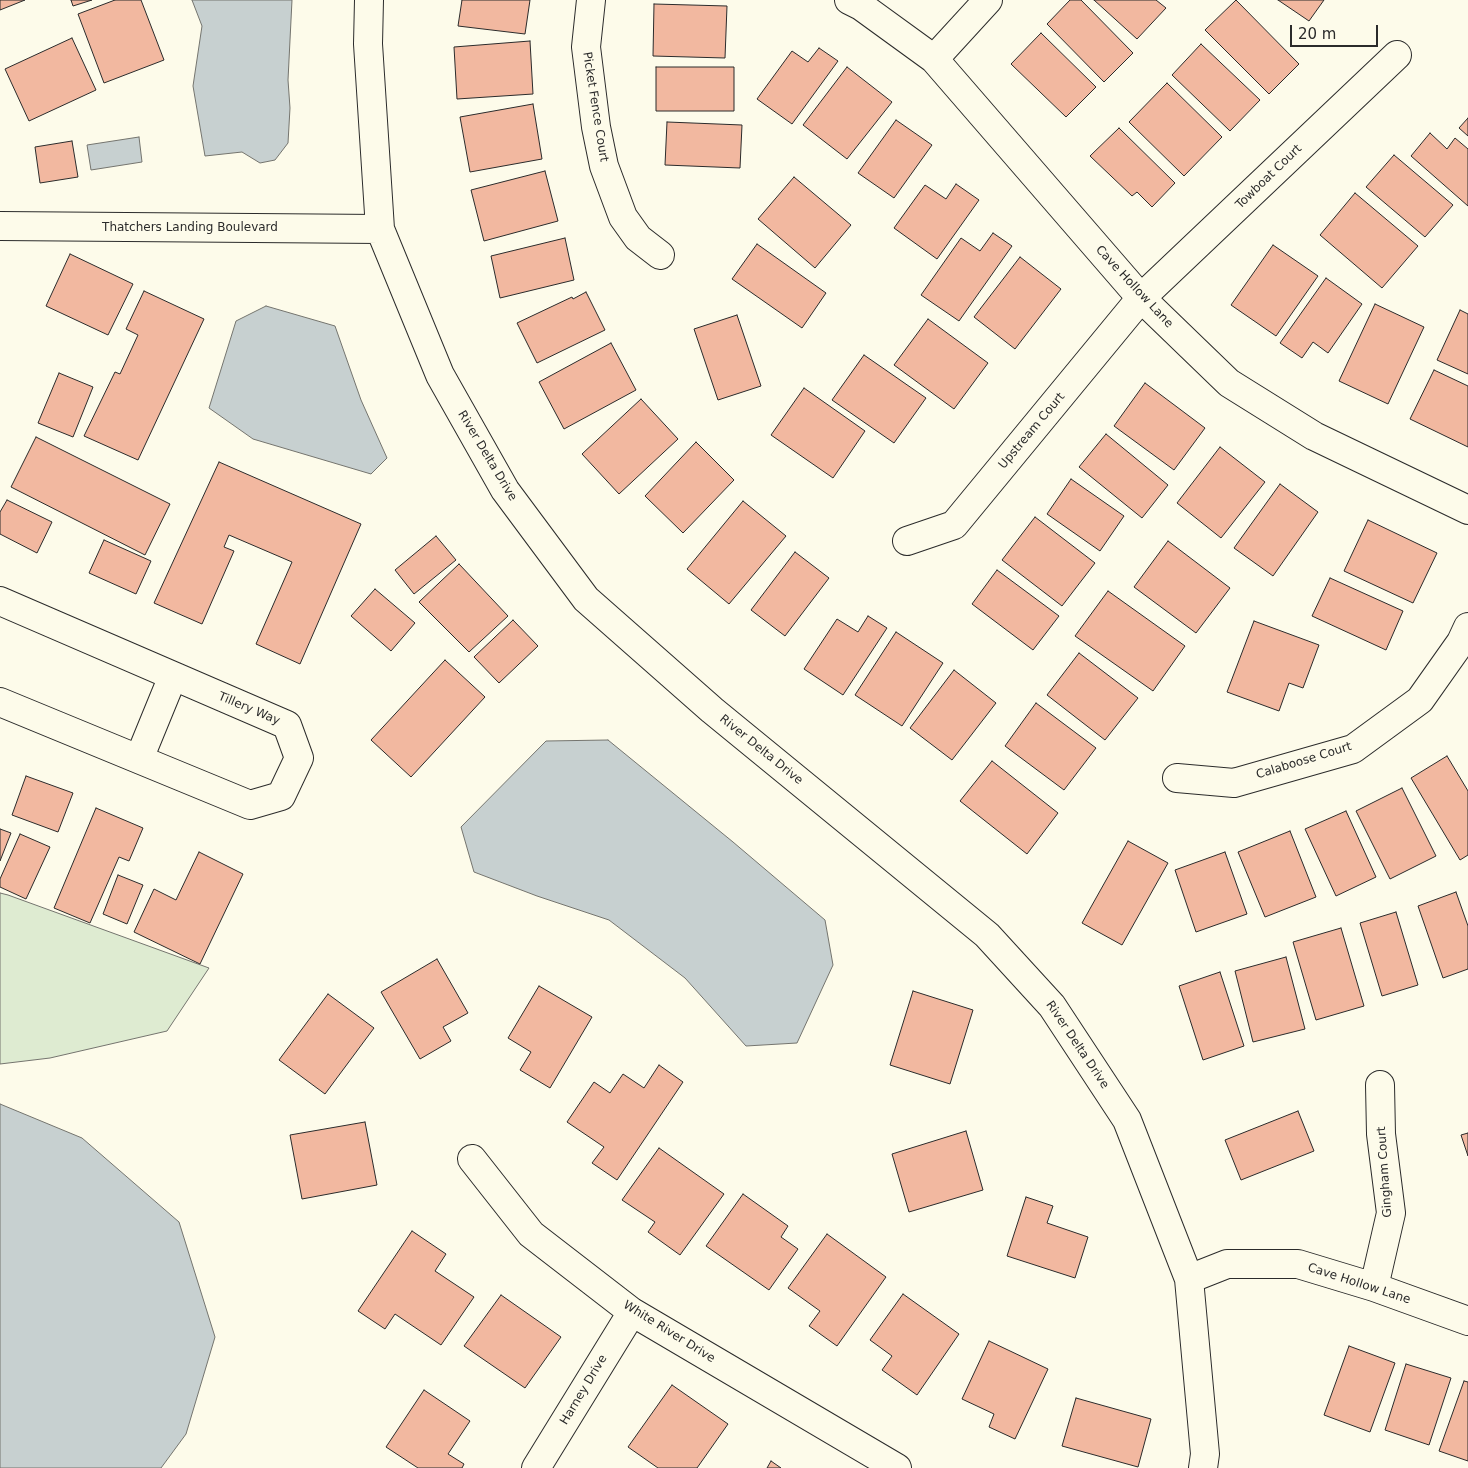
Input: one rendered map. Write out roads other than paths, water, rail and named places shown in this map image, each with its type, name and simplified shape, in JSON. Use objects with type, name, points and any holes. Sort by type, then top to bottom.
[{"type":"street","name":"River Delta Drive","points":[[370,0],[368,44],[380,229],[440,375],[506,490],[586,599],[712,710],[987,935],[1052,1006],[1127,1120],[1190,1279],[1205,1454],[1203,1468]]},
{"type":"street","name":"Picket Fence Court","points":[[591,0],[586,47],[596,127],[604,166],[623,217],[638,238],[660,255]]},
{"type":"street","name":"Cave Hollow Lane","points":[[849,0],[861,6],[934,59],[1141,298],[1229,383],[1314,436],[1468,510]]},
{"type":"street","points":[[934,59],[988,0]]},
{"type":"street","name":"Towboat Court","points":[[1141,298],[1397,55]]},
{"type":"street","name":"Thatchers Landing Boulevard","points":[[0,226],[380,229]]},
{"type":"street","name":"Upstream Court","points":[[907,541],[954,525],[1141,298]]},
{"type":"street","name":"Tillery Way","points":[[0,602],[287,725],[298,758],[281,796],[250,805],[0,702]]},
{"type":"street","name":"Calaboose Court","points":[[1177,778],[1234,782],[1353,749],[1420,700],[1461,642],[1468,627]]},
{"type":"street","points":[[139,759],[173,676]]},
{"type":"street","name":"Gingham Court","points":[[1374,1287],[1391,1213],[1382,1134],[1380,1085]]},
{"type":"street","name":"White River Drive","points":[[472,1159],[531,1234],[632,1312],[897,1468]]},
{"type":"street","name":"Cave Hollow Lane","points":[[1190,1279],[1226,1264],[1298,1264],[1374,1287],[1468,1321]]},
{"type":"street","name":"Harney Drive","points":[[536,1468],[632,1312]]}]
